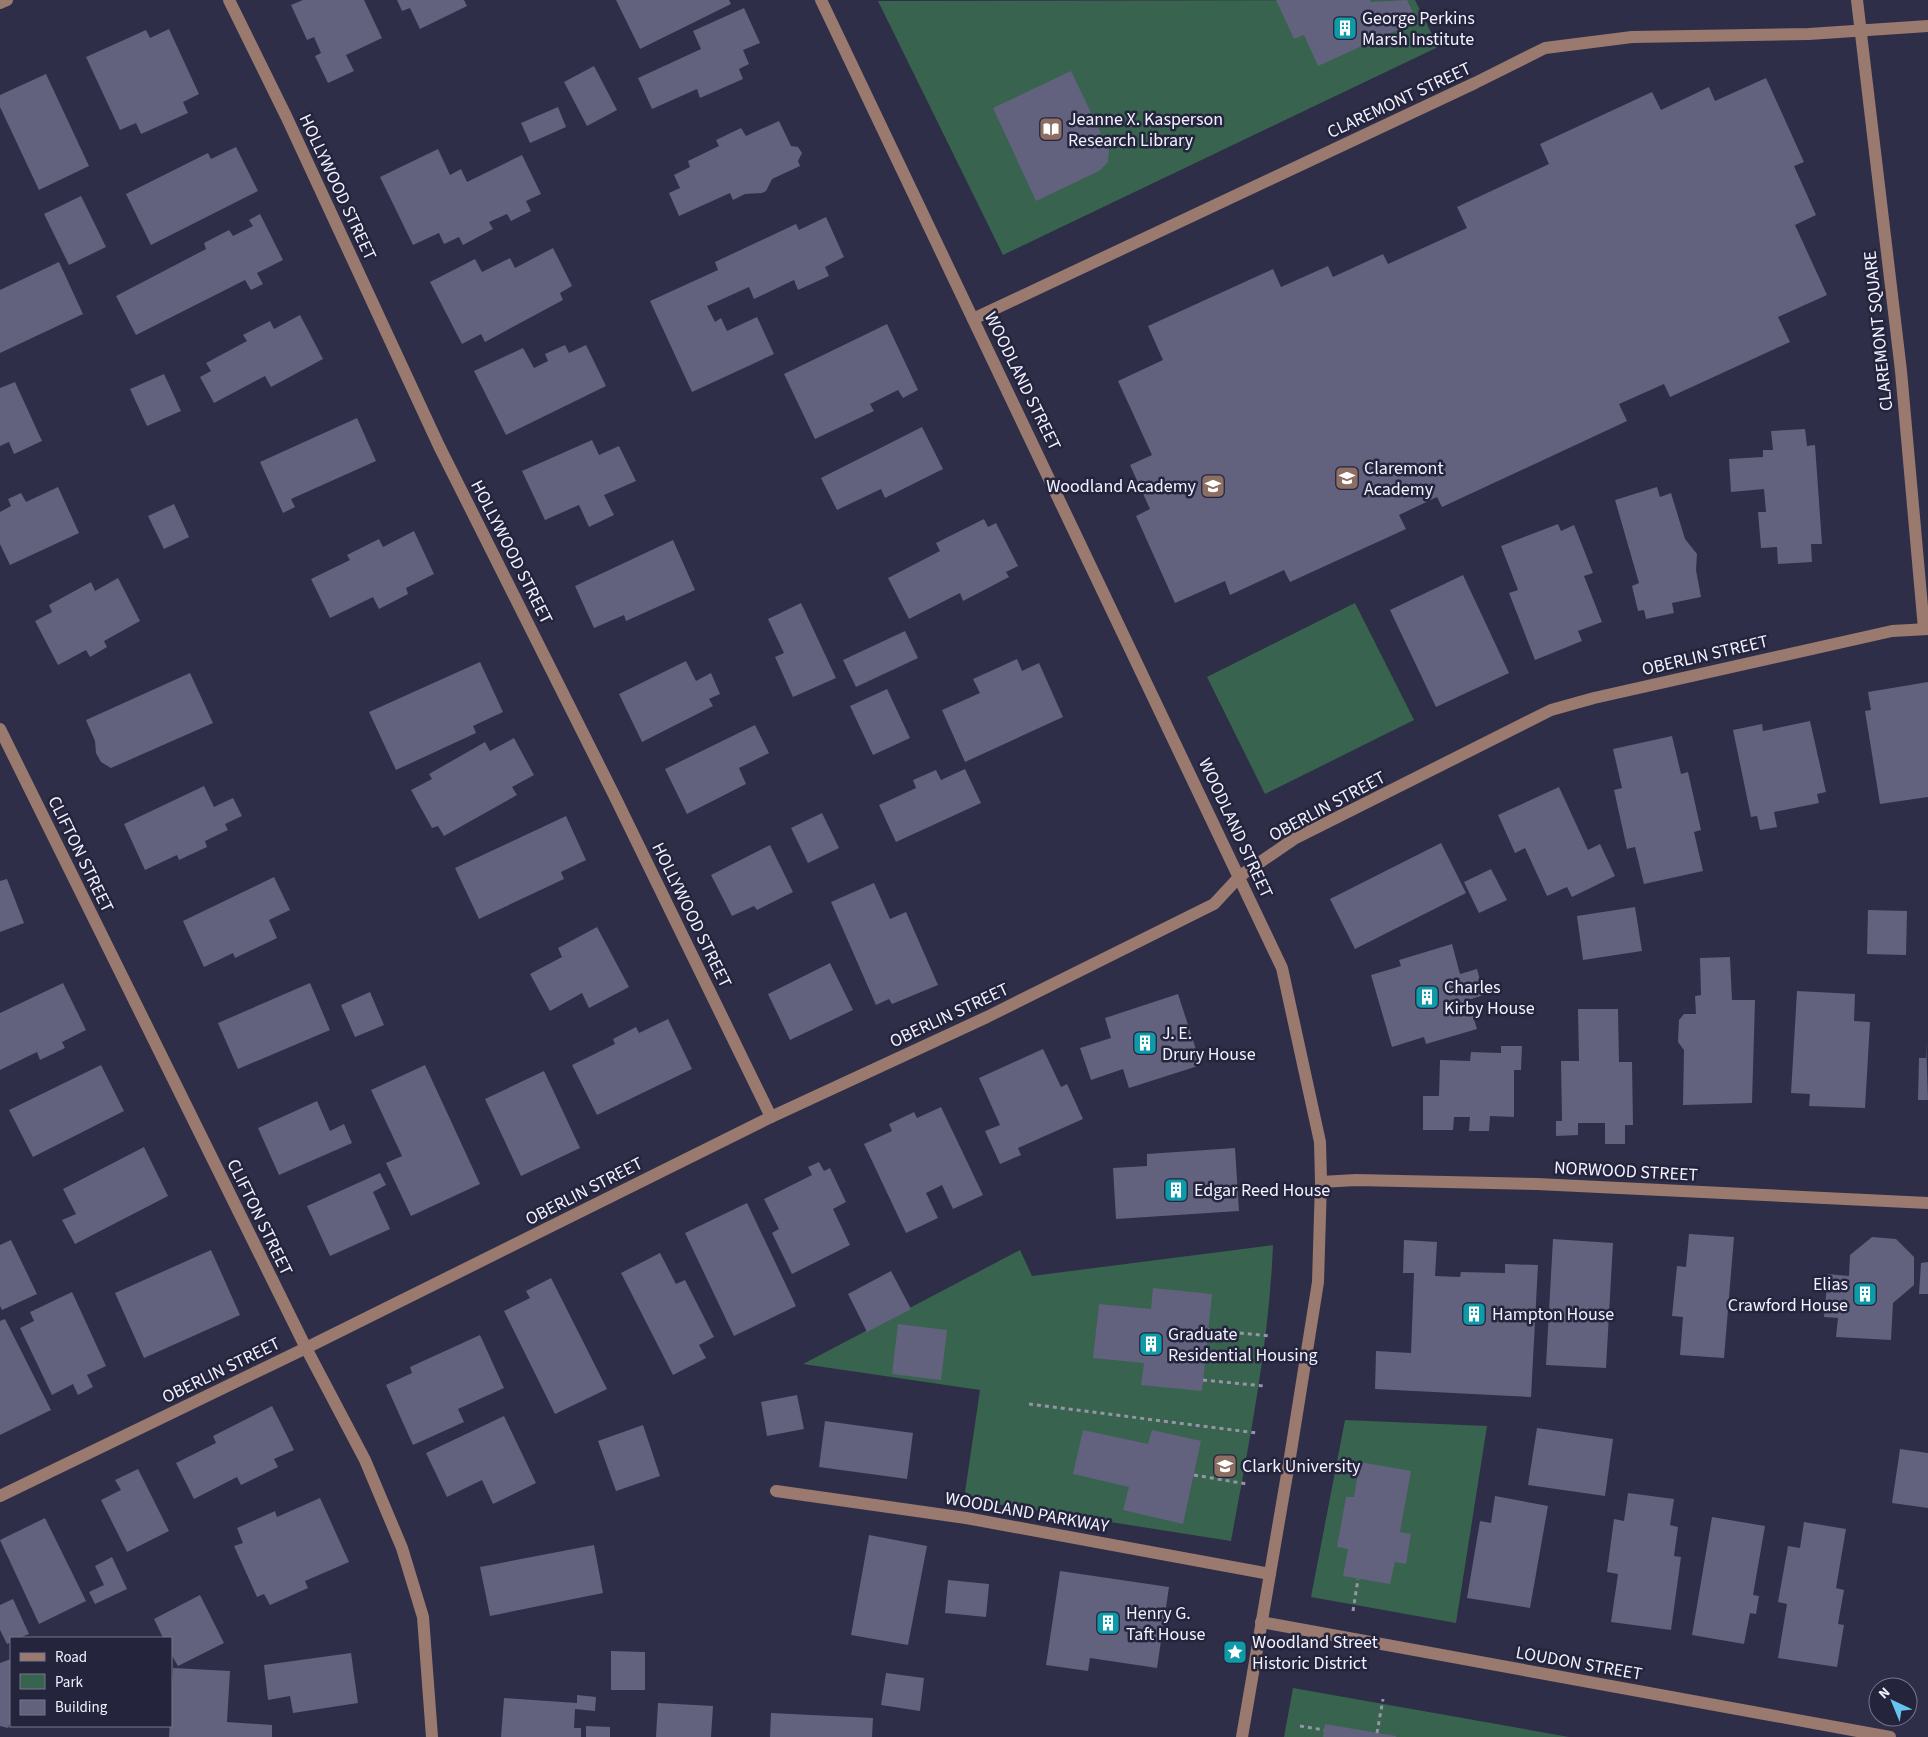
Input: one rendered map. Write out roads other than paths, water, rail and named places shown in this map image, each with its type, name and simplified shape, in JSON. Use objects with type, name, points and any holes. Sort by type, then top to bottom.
[{"type":"street","points":[[0,3],[7,0]]},
{"type":"street","name":"HOLLYWOOD STREET","points":[[229,0],[287,118],[439,446],[614,795],[771,1117]]},
{"type":"street","name":"WOODLAND STREET","points":[[821,0],[1240,876],[1282,968],[1320,1142],[1321,1182],[1318,1282],[1242,1737]]},
{"type":"street","name":"CLAREMONT SQUARE","points":[[1857,0],[1900,362],[1926,629]]},
{"type":"street","name":"CLAREMONT STREET","points":[[973,319],[1475,83],[1545,48],[1632,37],[1809,34],[1928,26]]},
{"type":"street","name":"OBERLIN STREET","points":[[0,1496],[306,1348],[771,1117],[987,1017],[1214,904],[1240,876],[1294,839],[1551,710],[1594,698],[1892,631],[1926,629]]},
{"type":"street","name":"CLIFTON STREET","points":[[0,729],[306,1348],[365,1460],[402,1548],[424,1617],[432,1737]]},
{"type":"street","name":"NORWOOD STREET","points":[[1321,1182],[1356,1180],[1537,1184],[1928,1204]]},
{"type":"street","name":"WOODLAND PARKWAY","points":[[776,1491],[966,1518],[1270,1574]]},
{"type":"street","name":"LOUDON STREET","points":[[1261,1622],[1890,1737]]},
{"type":"place","name":"George Perkins Marsh Institute","points":[[1345,28]]},
{"type":"place","name":"Jeanne X. Kasperson Research Library","points":[[1051,129]]},
{"type":"place","name":"Claremont Academy","points":[[1347,478]]},
{"type":"place","name":"Woodland Academy","points":[[1213,486]]},
{"type":"place","name":"Charles Kirby House","points":[[1427,997]]},
{"type":"place","name":"J. E. Drury House","points":[[1145,1043]]},
{"type":"place","name":"Edgar Reed House","points":[[1176,1190]]},
{"type":"place","name":"Elias Crawford House","points":[[1865,1294]]},
{"type":"place","name":"Hampton House","points":[[1474,1314]]},
{"type":"place","name":"Graduate Residential Housing","points":[[1151,1344]]},
{"type":"place","name":"Clark University","points":[[1225,1466]]},
{"type":"place","name":"Henry G. Taft House","points":[[1108,1623]]},
{"type":"place","name":"Woodland Street Historic District","points":[[1235,1652]]}]
